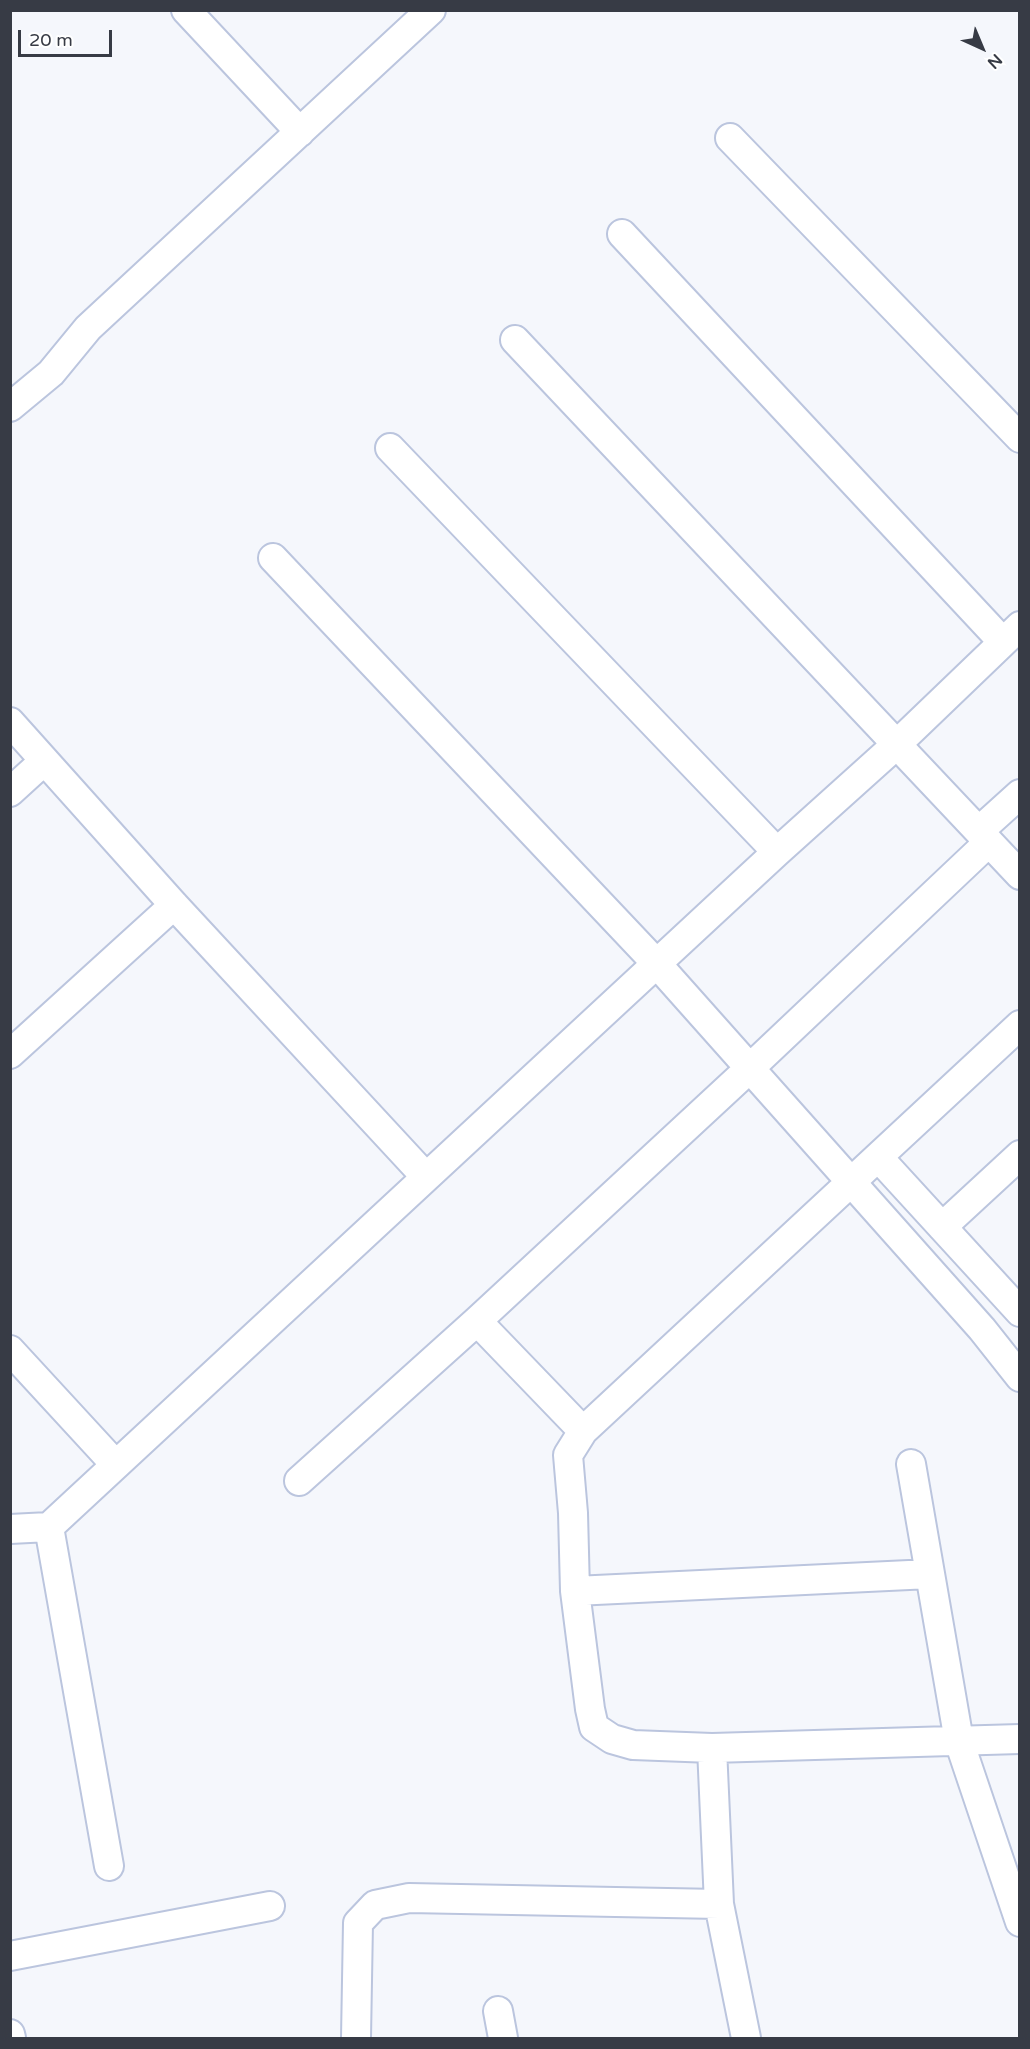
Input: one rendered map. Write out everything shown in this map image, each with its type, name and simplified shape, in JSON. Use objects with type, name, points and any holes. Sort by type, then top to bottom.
[{"type":"street","points":[[186,10],[300,132]]},
{"type":"street","points":[[10,407],[51,373],[88,328],[431,10]]},
{"type":"street","points":[[729,138],[1020,438]]},
{"type":"street","points":[[10,1529],[48,1527],[777,852],[896,745],[1011,633],[622,234]]},
{"type":"street","points":[[515,340],[1020,875]]},
{"type":"street","points":[[390,448],[777,852]]},
{"type":"street","points":[[273,558],[657,964],[982,1329],[1020,1377]]},
{"type":"street","points":[[10,722],[174,905],[426,1177]]},
{"type":"street","points":[[10,792],[44,761]]},
{"type":"street","points":[[299,1481],[477,1321],[749,1069],[984,837],[1020,794]]},
{"type":"street","points":[[10,1054],[174,905]]},
{"type":"street","points":[[1020,1025],[583,1431],[568,1455],[573,1513],[575,1591],[590,1709],[594,1727],[612,1739],[633,1745],[712,1748],[1020,1739]]},
{"type":"street","points":[[942,1227],[1020,1155]]},
{"type":"street","points":[[878,1157],[1020,1312]]},
{"type":"street","points":[[477,1321],[583,1431]]},
{"type":"street","points":[[10,1350],[115,1464]]},
{"type":"street","points":[[911,1464],[959,1741],[1020,1922]]},
{"type":"street","points":[[48,1527],[109,1866]]},
{"type":"street","points":[[575,1591],[930,1575]]},
{"type":"street","points":[[712,1748],[719,1904],[746,2038]]},
{"type":"street","points":[[356,2038],[358,1923],[375,1905],[409,1898],[719,1904]]},
{"type":"street","points":[[10,1956],[270,1906]]},
{"type":"street","points":[[10,2034],[11,2038]]}]
